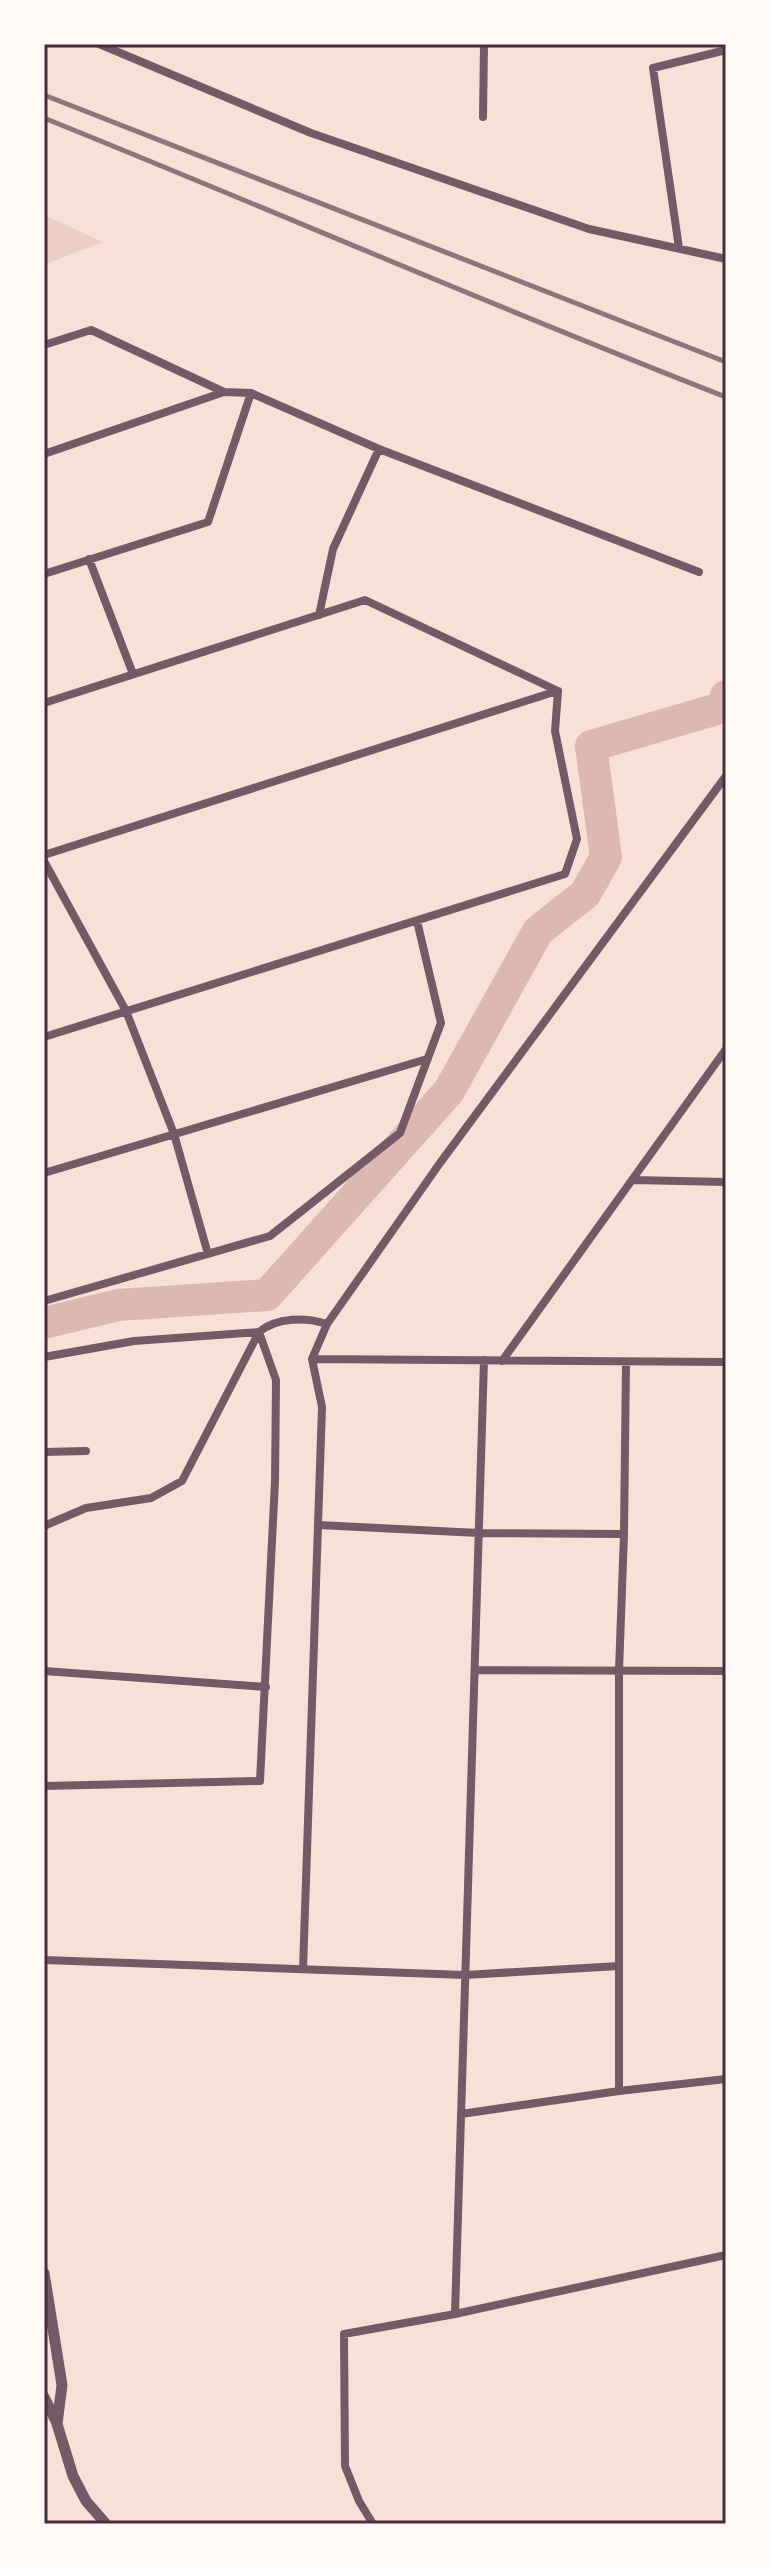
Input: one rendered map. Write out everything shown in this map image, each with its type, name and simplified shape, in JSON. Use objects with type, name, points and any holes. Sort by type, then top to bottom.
[{"type":"street","points":[[99,44],[326,138],[589,229],[726,259]]},
{"type":"street","points":[[483,117],[484,44]]},
{"type":"street","points":[[679,248],[653,68],[726,50]]},
{"type":"street","points":[[44,345],[91,330],[224,392]]},
{"type":"street","points":[[44,454],[224,392],[251,393],[379,449],[699,572]]},
{"type":"street","points":[[44,574],[208,522],[251,393]]},
{"type":"street","points":[[319,615],[333,549],[379,449]]},
{"type":"street","points":[[89,559],[133,674]]},
{"type":"street","points":[[44,703],[365,600],[558,691]]},
{"type":"street","points":[[44,855],[558,691]]},
{"type":"street","points":[[44,1037],[565,874],[577,839],[555,731],[558,691]]},
{"type":"street","points":[[303,1969],[322,1407],[312,1359],[327,1324],[440,1163],[726,776]]},
{"type":"street","points":[[44,861],[126,1011],[174,1134],[208,1254]]},
{"type":"street","points":[[44,1301],[270,1236],[400,1133],[441,1023],[417,921]]},
{"type":"street","points":[[502,1361],[726,1049]]},
{"type":"street","points":[[44,1173],[427,1059]]},
{"type":"street","points":[[632,1180],[726,1182]]},
{"type":"street","points":[[44,1526],[86,1508],[151,1498],[182,1481],[259,1332],[271,1322],[314,1320],[327,1324]]},
{"type":"street","points":[[44,1357],[134,1341],[259,1332]]},
{"type":"street","points":[[44,1786],[260,1781],[275,1481],[276,1380],[259,1332]]},
{"type":"street","points":[[312,1359],[726,1362]]},
{"type":"street","points":[[455,2314],[484,1360]]},
{"type":"street","points":[[619,2091],[619,1671],[626,1362]]},
{"type":"street","points":[[44,1452],[86,1451]]},
{"type":"street","points":[[318,1525],[479,1533],[624,1534]]},
{"type":"street","points":[[475,1670],[726,1671]]},
{"type":"street","points":[[44,1671],[266,1687]]},
{"type":"street","points":[[44,1960],[465,1975],[619,1966]]},
{"type":"street","points":[[461,2114],[726,2079]]},
{"type":"street","points":[[373,2524],[359,2501],[345,2466],[344,2334],[455,2314],[726,2255]]},
{"type":"street","points":[[44,2273],[62,2385],[57,2424]]},
{"type":"street","points":[[44,2397],[57,2424],[73,2476],[86,2501],[106,2524]]},
{"type":"shaded area","points":[[44,215],[103,242],[44,265]]},
{"type":"waterway","points":[[44,1323],[118,1305],[267,1295],[449,1091],[538,931],[585,894],[606,857],[591,746],[724,707],[726,696]]},
{"type":"railway","points":[[44,95],[726,362]]},
{"type":"railway","points":[[44,118],[726,397]]}]
